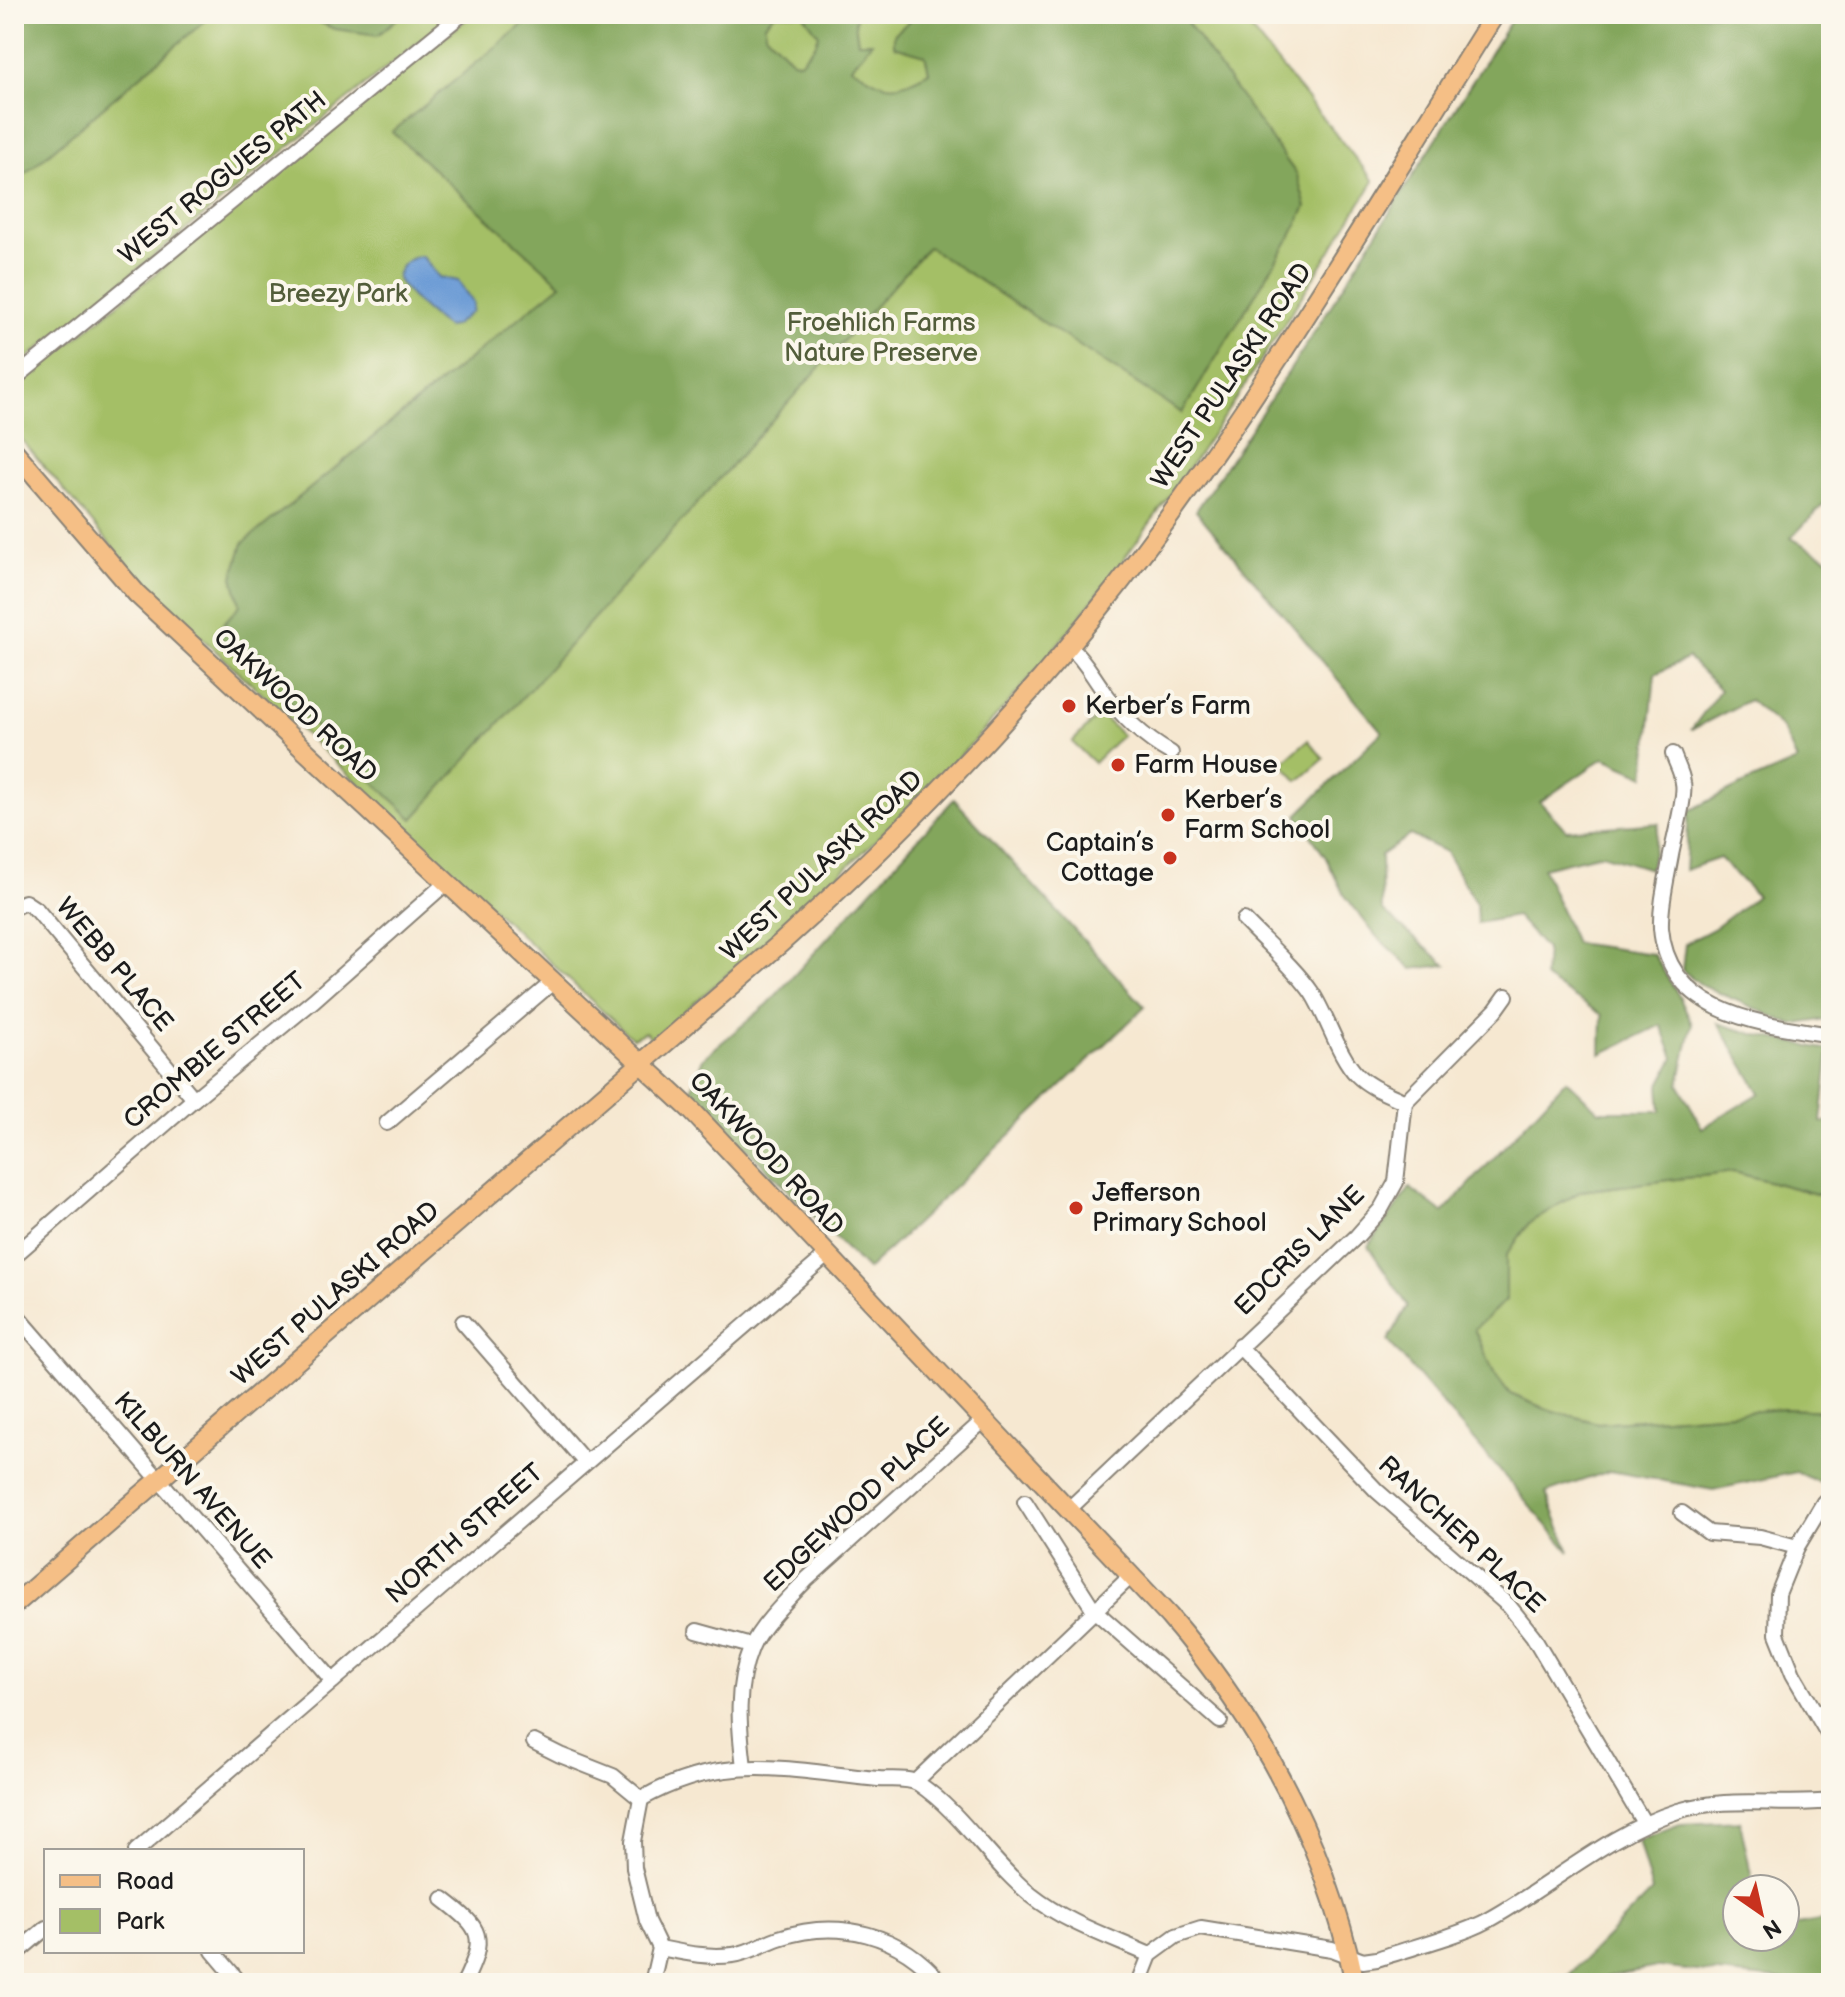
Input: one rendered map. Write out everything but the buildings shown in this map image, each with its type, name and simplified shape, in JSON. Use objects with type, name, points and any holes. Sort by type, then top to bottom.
[{"type":"main road","name":"WEST PULASKI ROAD","points":[[14,1605],[643,1064],[857,874],[964,767],[1118,586],[1208,463],[1495,14]]},
{"type":"main road","name":"OAKWOOD ROAD","points":[[14,451],[137,594],[692,1111],[985,1419],[1206,1659],[1277,1768],[1322,1866],[1355,1983]]},
{"type":"street","name":"WEST ROGUES PATH","points":[[14,379],[462,14]]},
{"type":"street","points":[[1069,646],[1138,730],[1171,753]]},
{"type":"street","points":[[1673,754],[1684,785],[1661,926],[1666,953],[1675,974],[1701,997],[1725,1012],[1751,1022],[1831,1035]]},
{"type":"street","name":"CROMBIE STREET","points":[[14,1256],[447,882]]},
{"type":"street","name":"WEBB PLACE","points":[[20,905],[37,910],[194,1099]]},
{"type":"street","points":[[1244,920],[1311,991],[1355,1074],[1373,1087],[1405,1102],[1496,1010],[1506,996]]},
{"type":"street","points":[[387,1123],[554,981]]},
{"type":"street","name":"EDCRIS LANE","points":[[1069,1509],[1357,1236],[1381,1209],[1396,1182],[1405,1102]]},
{"type":"street","name":"NORTH STREET","points":[[138,1849],[827,1255]]},
{"type":"street","name":"KILBURN AVENUE","points":[[14,1312],[333,1681]]},
{"type":"street","points":[[463,1322],[585,1462]]},
{"type":"street","name":"RANCHER PLACE","points":[[1239,1346],[1377,1491],[1509,1606],[1533,1636],[1644,1823]]},
{"type":"street","name":"EDGEWOOD PLACE","points":[[744,1767],[738,1697],[751,1646],[807,1579],[985,1419]]},
{"type":"street","points":[[1025,1502],[1094,1610],[1220,1721]]},
{"type":"street","points":[[1824,1502],[1797,1547],[1778,1594],[1777,1634],[1793,1674],[1831,1739]]},
{"type":"street","points":[[1682,1513],[1709,1533],[1760,1537],[1797,1547]]},
{"type":"street","points":[[916,1781],[1131,1576]]},
{"type":"street","points":[[697,1631],[751,1646]]},
{"type":"street","points":[[534,1742],[613,1776],[641,1799]]},
{"type":"street","points":[[652,1983],[660,1948],[647,1921],[634,1868],[633,1841],[641,1799],[662,1787],[696,1775],[744,1767],[916,1781],[948,1809],[1030,1894],[1065,1918],[1150,1955]]},
{"type":"street","points":[[1139,1983],[1150,1955],[1176,1936],[1201,1928],[1332,1949],[1363,1961],[1377,1959],[1485,1922],[1644,1823],[1682,1810],[1720,1803],[1807,1804],[1831,1801]]},
{"type":"street","points":[[443,1899],[473,1923],[476,1933],[478,1943],[464,1983]]},
{"type":"street","points":[[14,1955],[44,1930]]},
{"type":"street","points":[[660,1948],[705,1957],[736,1955],[780,1938],[818,1931],[854,1931],[894,1942],[926,1965],[941,1983]]},
{"type":"street","points":[[215,1953],[240,1983]]},
{"type":"green space","points":[[14,14],[453,14],[14,369]]},
{"type":"green space","points":[[14,14],[213,14],[14,183]]},
{"type":"green space","points":[[302,14],[403,14],[378,35],[334,29]]},
{"type":"green space","name":"Froehlich Farms Nature Preserve","points":[[473,14],[1238,14],[1374,181],[1244,386],[1153,519],[1105,584],[1003,709],[879,837],[746,958],[651,1038],[645,1032],[633,1038],[624,1031],[145,585],[14,431],[14,389]]},
{"type":"green space","points":[[536,14],[775,14],[765,24],[765,33],[793,61],[800,62],[815,45],[819,35],[803,14],[857,14],[858,42],[872,42],[851,67],[873,80],[897,85],[929,72],[925,55],[894,46],[894,34],[918,14],[1181,14],[1297,175],[1306,207],[1182,413],[928,247],[413,819],[215,633],[240,605],[233,577],[243,543],[561,284],[392,132]]},
{"type":"green space","points":[[1515,14],[1831,14],[1831,502],[1825,503],[1791,538],[1831,560],[1831,1018],[1793,1025],[1703,986],[1682,970],[1685,944],[1715,928],[1757,896],[1720,858],[1685,870],[1689,811],[1797,761],[1783,729],[1749,700],[1691,730],[1720,690],[1688,658],[1655,674],[1645,776],[1604,758],[1540,802],[1566,830],[1659,823],[1650,869],[1602,854],[1543,868],[1575,943],[1653,954],[1679,996],[1692,1024],[1679,1084],[1702,1128],[1760,1093],[1718,1023],[1753,1034],[1829,1050],[1821,1122],[1831,1123],[1831,1198],[1734,1172],[1581,1191],[1529,1223],[1506,1256],[1506,1300],[1474,1329],[1494,1373],[1510,1394],[1546,1409],[1598,1423],[1785,1409],[1831,1411],[1831,1488],[1797,1472],[1713,1490],[1610,1471],[1546,1493],[1570,1552],[1388,1341],[1408,1306],[1368,1246],[1410,1188],[1443,1213],[1566,1080],[1599,1111],[1661,1111],[1659,1086],[1674,1058],[1661,1025],[1601,1054],[1602,1015],[1544,978],[1546,949],[1516,916],[1477,923],[1476,904],[1446,852],[1410,835],[1381,855],[1382,910],[1446,965],[1412,969],[1376,936],[1343,893],[1326,858],[1297,815],[1382,732],[1196,511],[1303,350]]},
{"type":"green space","points":[[1100,714],[1122,735],[1094,763],[1072,742]]},
{"type":"green space","points":[[1308,740],[1324,759],[1298,781],[1282,763]]},
{"type":"green space","points":[[954,799],[1145,1007],[867,1270],[690,1092],[703,1058],[768,1004]]},
{"type":"green space","points":[[1734,1172],[1831,1198],[1831,1411],[1785,1409],[1598,1423],[1546,1409],[1510,1394],[1494,1373],[1474,1329],[1506,1300],[1506,1256],[1529,1223],[1581,1191]]},
{"type":"green space","points":[[1740,1821],[1751,1873],[1721,1873],[1721,1953],[1801,1953],[1801,1924],[1831,1919],[1831,1983],[1793,1983],[1657,1967],[1561,1983],[1652,1891],[1638,1840],[1680,1824]]},
{"type":"water","points":[[422,256],[439,277],[458,281],[473,303],[472,311],[454,326],[447,327],[426,311],[397,278],[405,262]]},
{"type":"place","name":"Kerber’s Farm","points":[[1069,706]]},
{"type":"place","name":"Farm House","points":[[1118,765]]},
{"type":"place","name":"Kerber’s Farm School","points":[[1168,815]]},
{"type":"place","name":"Captain’s Cottage","points":[[1170,858]]},
{"type":"place","name":"Jefferson Primary School","points":[[1076,1208]]},
{"type":"park label","name":"Breezy Park","points":[[338,294]]}]
